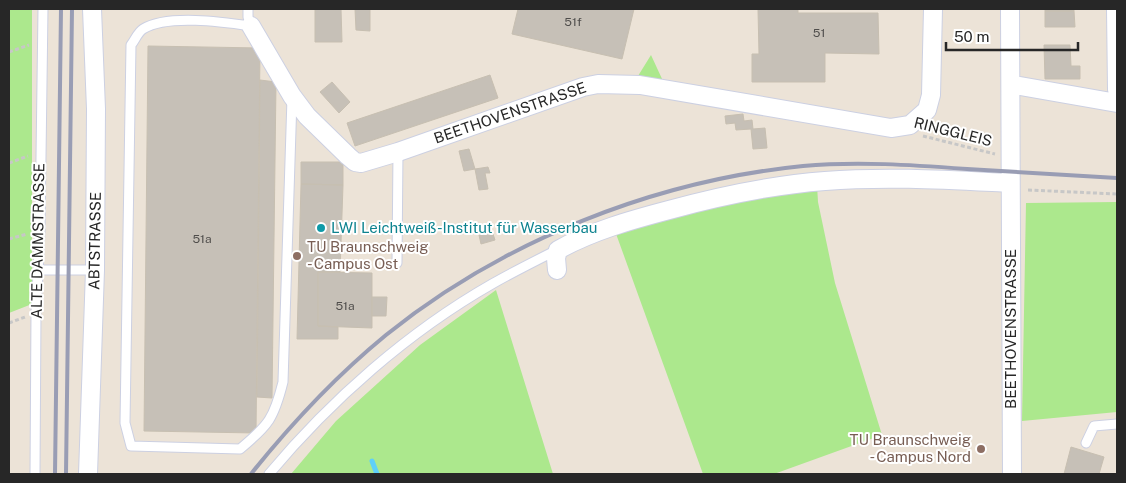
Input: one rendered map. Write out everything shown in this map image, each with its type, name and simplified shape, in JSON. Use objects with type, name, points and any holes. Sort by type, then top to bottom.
[{"type":"street","name":"ABTSTRASSE","points":[[88,474],[95,270],[96,109],[92,9]]},
{"type":"street","name":"BEETHOVENSTRASSE","points":[[250,17],[292,96],[307,116],[355,162],[361,163],[398,152],[536,103],[598,84],[640,85],[891,128],[910,125],[927,110],[931,94],[933,9]]},
{"type":"street","name":"BEETHOVENSTRASSE","points":[[1010,9],[1012,474]]},
{"type":"street","points":[[1116,9],[1117,90]]},
{"type":"street","points":[[1020,86],[1117,103]]},
{"type":"street","points":[[557,270],[557,253],[561,248],[600,231],[651,214],[761,188],[826,180],[894,178],[1010,183]]},
{"type":"lane","name":"ALTE DAMMSTRASSE","points":[[35,474],[43,9]]},
{"type":"lane","points":[[250,17],[219,22],[164,21],[142,30],[131,45],[125,423],[132,446],[240,449],[263,430],[276,408],[283,382],[292,96]]},
{"type":"lane","points":[[397,263],[398,152]]},
{"type":"lane","points":[[270,474],[359,381],[395,350],[492,284],[561,248]]},
{"type":"lane","points":[[38,270],[95,270]]},
{"type":"lane","points":[[1086,443],[1094,426],[1117,424]]},
{"type":"path","points":[[9,52],[42,39]]},
{"type":"path","name":"RINGGLEIS","points":[[891,128],[1010,156]]},
{"type":"path","points":[[9,163],[40,152]]},
{"type":"path","points":[[1045,191],[1117,194]]},
{"type":"path","points":[[9,239],[40,231]]},
{"type":"green space","points":[[9,9],[32,9],[32,304],[9,313]]},
{"type":"green space","points":[[651,55],[663,81],[638,76]]},
{"type":"green space","points":[[817,185],[818,202],[835,283],[882,435],[774,474],[703,474],[615,231],[750,194]]},
{"type":"green space","points":[[1117,202],[1117,412],[1022,421],[1026,203]]},
{"type":"green space","points":[[496,290],[553,474],[291,474],[336,421],[420,345]]},
{"type":"building","points":[[315,9],[341,9],[342,42],[315,42]]},
{"type":"building","points":[[355,9],[370,9],[370,31],[356,30]]},
{"type":"building","points":[[518,9],[634,9],[622,59],[512,34]]},
{"type":"building","points":[[758,9],[798,9],[798,13],[878,13],[879,54],[825,53],[825,82],[752,82],[752,54],[759,54]]},
{"type":"building","points":[[1045,9],[1074,9],[1074,11],[1045,11]]},
{"type":"building","points":[[1045,11],[1074,11],[1075,27],[1045,27]]},
{"type":"building","points":[[1044,45],[1070,45],[1071,66],[1080,66],[1080,79],[1045,79]]},
{"type":"building","points":[[148,46],[260,48],[256,433],[144,431]]},
{"type":"building","points":[[490,75],[498,98],[355,146],[347,123]]},
{"type":"building","points":[[260,80],[276,82],[272,398],[257,397]]},
{"type":"building","points":[[332,82],[350,102],[339,113],[320,92]]},
{"type":"building","points":[[743,114],[744,121],[752,120],[753,129],[765,128],[767,148],[753,149],[751,129],[736,130],[735,123],[726,124],[725,116]]},
{"type":"building","points":[[469,149],[475,169],[464,171],[459,151]]},
{"type":"building","points":[[301,162],[343,162],[343,185],[301,184]]},
{"type":"building","points":[[488,167],[490,173],[485,173],[488,189],[479,190],[475,169]]},
{"type":"building","name":"LWI Leichtweiß-Institut für Wasserbau","points":[[301,184],[343,185],[340,272],[318,272],[318,326],[338,327],[338,339],[297,339]]},
{"type":"building","points":[[492,231],[495,240],[481,244],[479,235]]},
{"type":"building","name":"LWI Leichtweiß-Institut für Wasserbau","points":[[318,272],[372,273],[372,328],[318,326]]},
{"type":"building","points":[[372,297],[387,297],[386,316],[372,316]]},
{"type":"building","points":[[1071,447],[1104,457],[1099,474],[1064,474]]},
{"type":"waterway","points":[[372,461],[377,474]]},
{"type":"railway","points":[[55,474],[61,9]]},
{"type":"railway","points":[[66,474],[72,9]]},
{"type":"railway","points":[[251,474],[298,419],[349,367],[386,335],[431,301],[479,271],[530,244],[582,221],[636,201],[691,186],[747,174],[823,165],[906,165],[1117,178]]},
{"type":"place","name":"LWI Leichtweiß-Institut für Wasserbau","points":[[321,228]]},
{"type":"place","name":"TU Braunschweig - Campus Ost","points":[[297,256]]},
{"type":"place","name":"TU Braunschweig - Campus Nord","points":[[981,449]]}]
